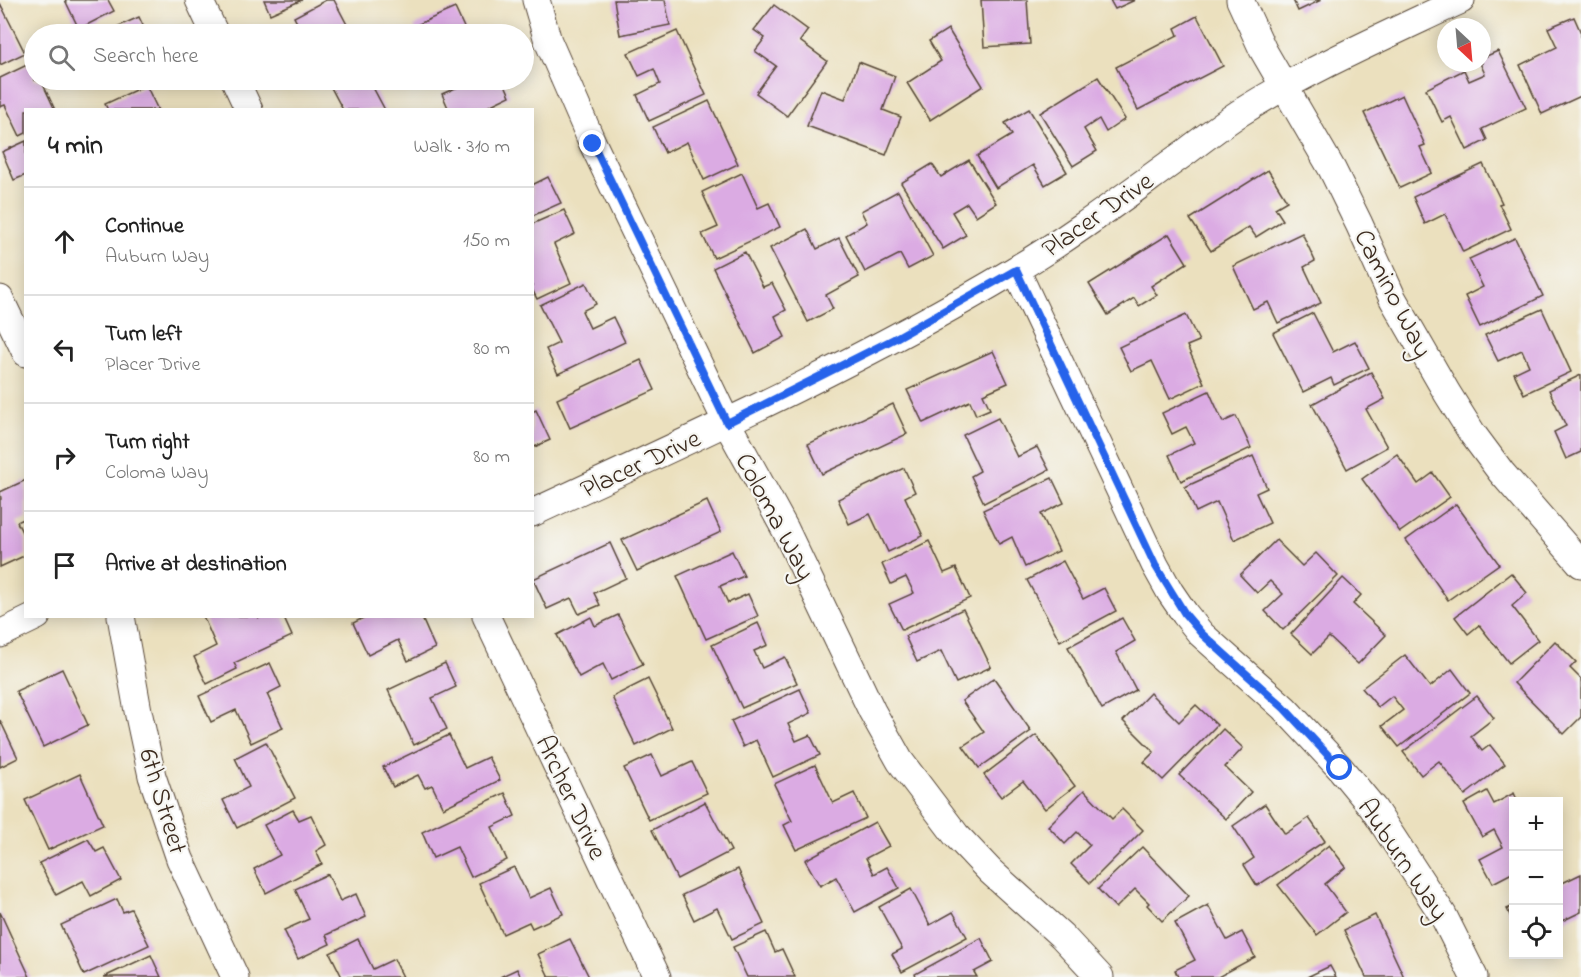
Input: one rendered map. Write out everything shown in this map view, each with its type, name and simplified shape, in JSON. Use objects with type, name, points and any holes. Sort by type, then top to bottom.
[{"type":"street","points":[[199,0],[210,24]]},
{"type":"street","name":"Coloma Way","points":[[536,0],[548,40],[567,87],[727,423],[785,529],[872,711],[900,761],[956,835],[990,872],[1062,936],[1100,977]]},
{"type":"street","name":"Camino Way","points":[[1240,0],[1263,50],[1332,169],[1393,299],[1447,393],[1472,433],[1501,471],[1581,564]]},
{"type":"street","name":"Placer Drive","points":[[534,512],[727,423],[894,339],[1016,270],[1067,237],[1235,116],[1284,86],[1335,59],[1461,0]]},
{"type":"street","points":[[240,90],[248,108]]},
{"type":"street","name":"Auburn Way","points":[[1016,270],[1155,565],[1170,592],[1202,634],[1284,708],[1340,768],[1373,808],[1443,915],[1474,977]]},
{"type":"street","points":[[0,299],[24,349]]},
{"type":"street","points":[[0,634],[33,618]]},
{"type":"street","name":"6th Street","points":[[121,618],[152,776],[180,859],[236,977]]},
{"type":"street","name":"Archer Drive","points":[[487,618],[657,977]]},
{"type":"building","points":[[65,0],[108,0],[114,11],[89,24],[77,24]]},
{"type":"building","points":[[264,0],[302,0],[270,14]]},
{"type":"building","points":[[326,0],[334,0],[347,24],[298,24],[294,17]]},
{"type":"building","points":[[614,0],[665,0],[670,25],[620,35]]},
{"type":"building","points":[[981,0],[1027,0],[1030,44],[984,47]]},
{"type":"building","points":[[1110,0],[1135,0],[1115,9]]},
{"type":"building","points":[[1293,0],[1321,0],[1298,11]]},
{"type":"building","points":[[0,3],[24,53],[0,65]]},
{"type":"building","points":[[774,5],[808,30],[800,41],[827,61],[787,116],[756,93],[776,66],[755,51],[765,38],[754,30]]},
{"type":"building","points":[[455,8],[462,24],[419,24]]},
{"type":"building","points":[[1197,16],[1223,66],[1138,110],[1116,67],[1178,35],[1175,28]]},
{"type":"building","points":[[139,17],[142,24],[123,24]]},
{"type":"building","points":[[1574,17],[1581,33],[1581,96],[1542,114],[1520,65],[1557,47],[1548,28]]},
{"type":"building","points":[[948,29],[983,86],[930,120],[907,83],[941,61],[929,41]]},
{"type":"building","points":[[677,31],[706,95],[649,121],[637,95],[660,84],[654,69],[639,76],[628,53]]},
{"type":"building","points":[[1498,51],[1526,108],[1482,129],[1487,140],[1467,150],[1451,117],[1442,122],[1426,89],[1460,72],[1465,72],[1469,81],[1485,74],[1484,72],[1491,72],[1491,54]]},
{"type":"building","points":[[859,62],[895,76],[883,110],[901,117],[886,155],[807,126],[821,90],[845,99]]},
{"type":"building","points":[[24,66],[24,90],[46,90],[54,108],[24,108],[24,134],[20,136],[5,105],[0,107],[0,78]]},
{"type":"building","points":[[1098,77],[1125,119],[1106,132],[1099,119],[1084,129],[1097,151],[1073,166],[1040,113]]},
{"type":"building","points":[[135,90],[148,90],[157,108],[107,108],[105,104]]},
{"type":"building","points":[[332,90],[374,90],[384,108],[342,108]]},
{"type":"building","points":[[451,90],[507,90],[510,96],[489,106],[490,108],[448,108],[442,94]]},
{"type":"building","points":[[1402,95],[1425,145],[1420,147],[1432,173],[1400,188],[1364,113]]},
{"type":"building","points":[[709,101],[738,164],[704,180],[687,142],[665,153],[653,127]]},
{"type":"building","points":[[1029,109],[1067,172],[1045,185],[1033,165],[996,188],[977,156],[1012,135],[1005,123]]},
{"type":"building","points":[[24,142],[24,176],[14,180],[2,152]]},
{"type":"building","points":[[969,160],[996,203],[976,216],[967,203],[952,212],[966,235],[943,249],[901,183],[932,164],[941,177]]},
{"type":"building","points":[[1483,164],[1502,203],[1499,204],[1511,229],[1463,252],[1445,214],[1425,224],[1413,197]]},
{"type":"building","points":[[1268,170],[1287,201],[1275,208],[1283,220],[1256,237],[1249,227],[1211,251],[1190,219]]},
{"type":"building","points":[[742,173],[758,208],[769,203],[780,227],[714,258],[702,234],[718,227],[702,192]]},
{"type":"building","points":[[548,177],[561,203],[534,215],[534,184]]},
{"type":"building","points":[[898,191],[933,256],[908,269],[900,254],[865,272],[846,235],[867,223],[861,211]]},
{"type":"building","points":[[564,210],[575,234],[554,244],[571,283],[537,299],[534,293],[534,223]]},
{"type":"building","points":[[807,229],[817,249],[839,238],[859,277],[826,295],[833,309],[808,322],[770,248]]},
{"type":"building","points":[[1302,233],[1315,261],[1304,267],[1321,303],[1278,323],[1268,302],[1253,309],[1233,266]]},
{"type":"building","points":[[1169,234],[1187,263],[1151,286],[1157,295],[1139,306],[1134,298],[1108,315],[1089,284]]},
{"type":"building","points":[[1515,238],[1543,296],[1480,327],[1465,296],[1483,287],[1469,259]]},
{"type":"building","points":[[745,252],[763,287],[772,283],[786,310],[775,316],[785,337],[755,353],[713,268]]},
{"type":"building","points":[[586,283],[596,304],[582,311],[590,328],[613,317],[625,342],[558,374],[546,349],[559,343],[540,305]]},
{"type":"building","points":[[1542,309],[1571,372],[1524,394],[1514,373],[1529,366],[1522,350],[1498,361],[1485,335]]},
{"type":"building","points":[[1313,313],[1333,352],[1355,341],[1369,368],[1334,385],[1331,378],[1303,392],[1273,333]]},
{"type":"building","points":[[1186,315],[1199,341],[1187,346],[1204,383],[1170,399],[1152,361],[1131,371],[1119,347]]},
{"type":"building","points":[[993,351],[1008,383],[983,394],[990,409],[976,415],[970,401],[923,423],[907,390]]},
{"type":"building","points":[[641,360],[655,390],[570,428],[557,399]]},
{"type":"building","points":[[1371,372],[1385,399],[1366,409],[1387,447],[1347,469],[1312,404]]},
{"type":"building","points":[[1581,375],[1581,452],[1566,459],[1554,432],[1566,426],[1549,390]]},
{"type":"building","points":[[1209,391],[1223,422],[1236,416],[1251,448],[1181,481],[1169,455],[1194,443],[1186,427],[1172,434],[1162,413]]},
{"type":"building","points":[[893,404],[907,434],[822,474],[808,444]]},
{"type":"building","points":[[536,410],[550,440],[534,447],[534,411]]},
{"type":"building","points":[[998,418],[1017,457],[1037,447],[1049,470],[984,503],[971,476],[980,471],[963,435]]},
{"type":"building","points":[[1397,454],[1418,484],[1433,473],[1450,497],[1400,532],[1362,479]]},
{"type":"building","points":[[1253,456],[1267,488],[1256,493],[1270,523],[1234,540],[1217,502],[1196,512],[1185,487]]},
{"type":"building","points":[[904,468],[915,492],[905,497],[923,536],[888,552],[870,514],[849,524],[838,499]]},
{"type":"building","points":[[1052,478],[1064,503],[1041,514],[1059,551],[1025,567],[1012,537],[999,544],[983,510]]},
{"type":"building","points":[[24,481],[24,519],[17,522],[24,536],[24,556],[0,567],[1,499],[0,492]]},
{"type":"building","points":[[707,501],[721,532],[637,571],[622,540]]},
{"type":"building","points":[[1456,504],[1499,564],[1448,600],[1406,540]]},
{"type":"building","points":[[1276,540],[1302,566],[1316,553],[1338,576],[1283,630],[1265,611],[1283,594],[1270,581],[1257,593],[1240,575]]},
{"type":"building","points":[[929,541],[944,573],[956,568],[970,598],[902,630],[889,604],[914,593],[906,577],[891,584],[882,564]]},
{"type":"building","points":[[610,543],[626,578],[594,593],[600,605],[579,614],[571,598],[547,609],[534,579]]},
{"type":"building","points":[[732,551],[744,576],[720,586],[728,603],[748,594],[758,616],[706,639],[677,576]]},
{"type":"building","points":[[1063,561],[1083,599],[1104,588],[1116,611],[1060,641],[1027,580]]},
{"type":"building","points":[[1511,573],[1527,593],[1512,606],[1538,640],[1509,663],[1479,625],[1468,634],[1455,617]]},
{"type":"building","points":[[1343,578],[1361,595],[1353,604],[1386,635],[1358,664],[1329,637],[1312,654],[1291,634]]},
{"type":"building","points":[[963,609],[991,667],[956,683],[941,651],[917,662],[905,636]]},
{"type":"building","points":[[618,615],[643,664],[611,680],[603,664],[579,677],[557,635],[591,617],[595,626]]},
{"type":"building","points":[[204,618],[284,618],[292,636],[234,663],[237,669],[207,684],[194,657],[216,646]]},
{"type":"building","points":[[363,618],[422,618],[435,648],[408,661],[398,640],[368,655],[353,623]]},
{"type":"building","points":[[1122,618],[1135,641],[1116,652],[1136,690],[1102,709],[1068,647]]},
{"type":"building","points":[[758,623],[768,645],[754,651],[762,668],[785,657],[797,683],[742,708],[712,645]]},
{"type":"building","points":[[1555,641],[1576,662],[1570,668],[1581,679],[1581,717],[1564,734],[1514,683]]},
{"type":"building","points":[[1405,655],[1430,687],[1452,669],[1470,693],[1399,747],[1382,726],[1403,710],[1392,696],[1378,707],[1362,688]]},
{"type":"building","points":[[270,663],[281,687],[267,694],[283,728],[251,743],[236,710],[211,722],[199,696]]},
{"type":"building","points":[[445,663],[456,687],[432,698],[447,729],[414,745],[388,690]]},
{"type":"building","points":[[62,669],[88,725],[43,747],[16,691]]},
{"type":"building","points":[[994,678],[1031,731],[979,768],[963,746],[984,732],[962,701]]},
{"type":"building","points":[[648,679],[672,728],[636,746],[612,697]]},
{"type":"building","points":[[800,689],[811,713],[788,724],[796,741],[810,735],[820,755],[773,777],[756,740],[743,747],[731,721]]},
{"type":"building","points":[[1150,693],[1179,722],[1196,705],[1217,725],[1163,780],[1144,762],[1154,752],[1123,721]]},
{"type":"building","points":[[1477,696],[1494,718],[1471,736],[1482,751],[1490,745],[1505,764],[1465,795],[1439,761],[1421,775],[1403,752]]},
{"type":"building","points":[[0,720],[18,758],[0,767]]},
{"type":"building","points":[[1223,729],[1243,748],[1225,767],[1251,792],[1226,819],[1179,775]]},
{"type":"building","points":[[449,735],[465,768],[488,757],[500,780],[443,808],[432,785],[425,788],[418,775],[393,787],[383,767]]},
{"type":"building","points":[[1036,735],[1075,786],[1045,809],[1023,781],[1001,797],[984,775]]},
{"type":"building","points":[[266,742],[295,798],[237,828],[223,800],[249,787],[235,758]]},
{"type":"building","points":[[652,755],[662,776],[692,762],[707,793],[649,820],[624,768]]},
{"type":"building","points":[[815,765],[833,803],[854,793],[866,818],[796,850],[784,825],[792,821],[774,784]]},
{"type":"building","points":[[80,774],[103,825],[48,850],[25,800]]},
{"type":"building","points":[[1084,790],[1112,819],[1122,809],[1143,830],[1090,883],[1071,864],[1090,845],[1077,832],[1065,844],[1048,826]]},
{"type":"building","points":[[1487,791],[1494,804],[1514,793],[1516,797],[1509,797],[1509,875],[1493,883],[1480,859],[1503,847],[1494,830],[1482,837],[1464,804]]},
{"type":"building","points":[[505,793],[515,816],[492,827],[507,860],[471,877],[457,847],[433,858],[422,832]]},
{"type":"building","points":[[705,802],[731,851],[677,879],[652,830]]},
{"type":"building","points":[[1265,804],[1285,834],[1309,818],[1325,841],[1257,886],[1244,865],[1254,858],[1233,826]]},
{"type":"building","points":[[293,810],[299,820],[311,815],[326,845],[316,851],[322,864],[266,893],[254,869],[280,855],[264,825]]},
{"type":"building","points":[[875,822],[889,846],[866,858],[874,874],[887,867],[899,888],[855,912],[836,877],[820,886],[805,860]]},
{"type":"building","points":[[88,839],[96,852],[104,848],[121,880],[91,896],[83,881],[56,895],[39,863]]},
{"type":"building","points":[[1329,845],[1346,867],[1325,884],[1346,912],[1317,935],[1278,885]]},
{"type":"building","points":[[1142,847],[1189,896],[1162,921],[1135,889],[1116,908],[1098,889]]},
{"type":"building","points":[[514,867],[529,898],[551,888],[563,914],[532,928],[529,922],[503,934],[479,883]]},
{"type":"building","points":[[738,869],[764,924],[732,939],[717,908],[694,920],[682,895]]},
{"type":"building","points":[[328,874],[340,901],[356,894],[366,917],[326,935],[330,944],[298,959],[284,930],[309,919],[295,889]]},
{"type":"building","points":[[1581,874],[1581,912],[1563,921],[1563,905],[1563,883]]},
{"type":"building","points":[[911,889],[930,925],[953,912],[967,937],[902,972],[892,954],[902,949],[879,907]]},
{"type":"building","points":[[117,899],[123,912],[131,909],[149,945],[84,975],[61,925]]},
{"type":"building","points":[[1208,905],[1227,940],[1242,932],[1255,957],[1218,977],[1178,977],[1175,970],[1195,960],[1175,923]]},
{"type":"building","points":[[0,912],[30,977],[0,977]]},
{"type":"building","points":[[1375,915],[1404,977],[1366,977],[1344,930]]},
{"type":"building","points":[[766,932],[775,952],[782,949],[795,977],[747,977],[733,947]]},
{"type":"building","points":[[981,938],[993,962],[974,972],[977,977],[916,977],[915,974]]},
{"type":"building","points":[[358,939],[373,969],[394,959],[403,977],[342,977],[330,953]]},
{"type":"building","points":[[570,939],[589,977],[549,977],[538,954]]},
{"type":"building","points":[[151,955],[161,977],[104,977]]},
{"type":"building","points":[[1330,966],[1336,977],[1307,977]]},
{"type":"building","points":[[517,969],[521,977],[500,977]]},
{"type":"route","points":[[593,144],[727,423],[894,339],[1016,270],[1155,565],[1170,592],[1202,634],[1284,708],[1340,768]]}]
